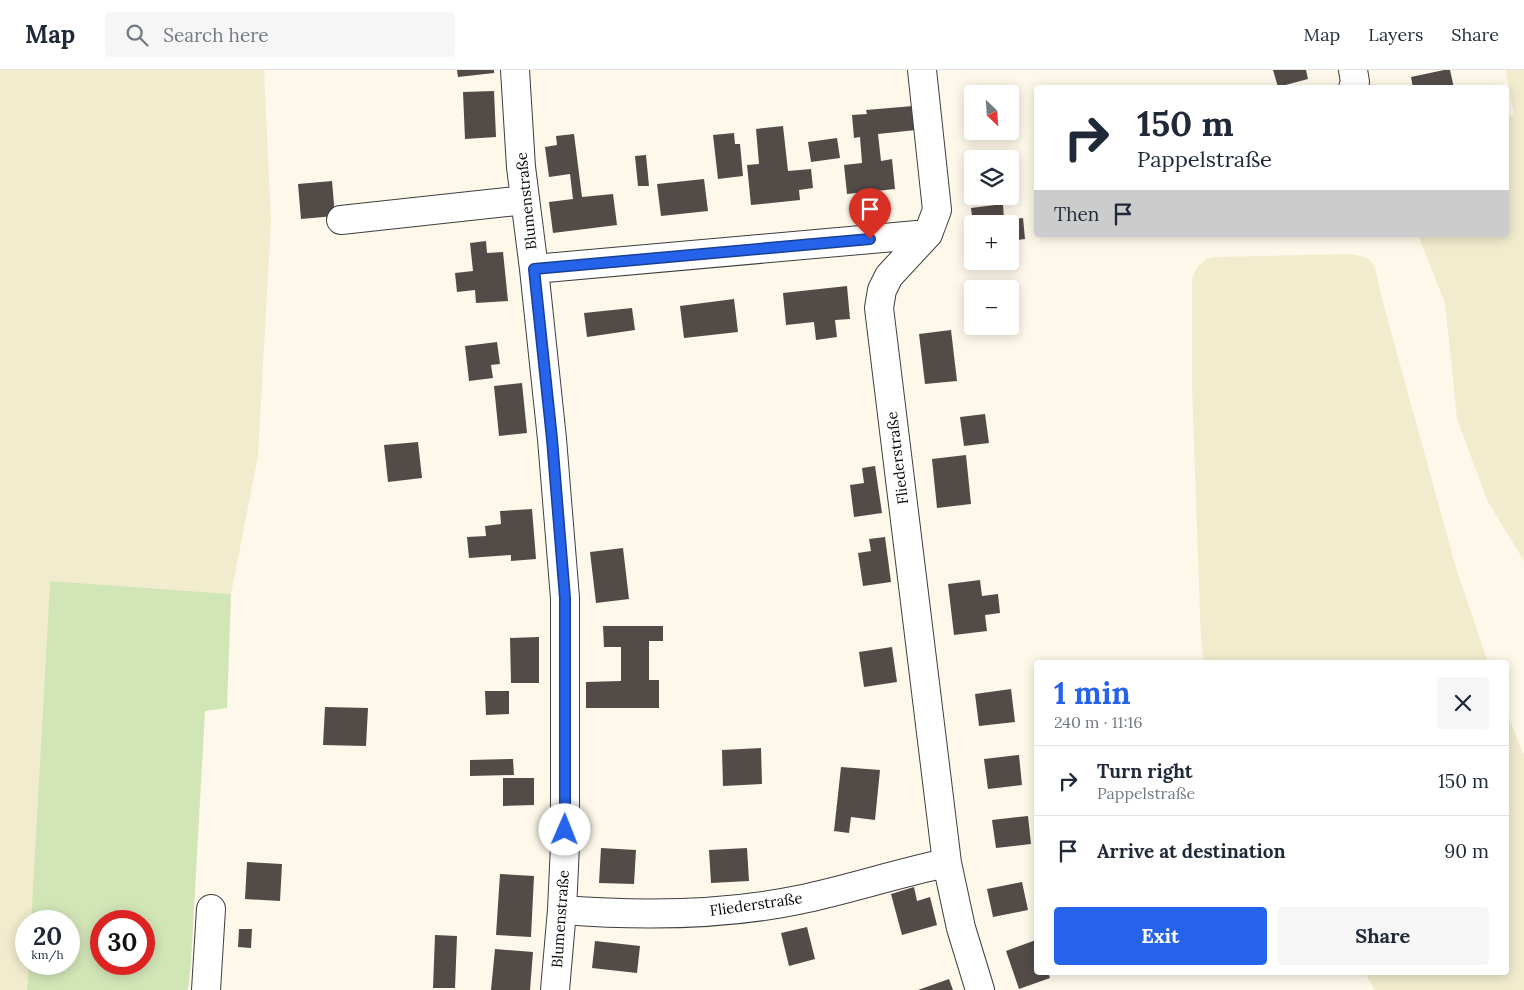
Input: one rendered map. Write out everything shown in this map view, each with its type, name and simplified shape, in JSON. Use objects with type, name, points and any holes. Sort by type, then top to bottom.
[{"type":"street","name":"Blumenstraße","points":[[515,70],[521,168],[552,439],[565,598],[566,798],[562,910],[555,990]]},
{"type":"street","name":"Fliederstraße","points":[[922,70],[936,210],[928,234],[889,276],[882,290],[879,308],[946,863],[961,928],[980,990]]},
{"type":"street","points":[[1353,70],[1354,85]]},
{"type":"street","points":[[341,220],[525,200]]},
{"type":"street","points":[[534,269],[928,234]]},
{"type":"street","name":"Fliederstraße","points":[[562,910],[685,913],[749,908],[799,900],[946,863]]},
{"type":"street","points":[[206,990],[211,909]]},
{"type":"shaded area","points":[[0,70],[264,70],[271,221],[258,456],[231,594],[50,581],[32,910],[15,910],[15,975],[28,975],[27,990],[0,990]]},
{"type":"shaded area","points":[[1506,70],[1524,70],[1524,561],[1487,500],[1457,419],[1445,303],[1419,237],[1509,237],[1509,116],[1514,115]]},
{"type":"shaded area","points":[[1348,254],[1370,260],[1375,268],[1456,568],[1487,660],[1204,660],[1201,642],[1192,389],[1192,279],[1198,266],[1206,259],[1215,257]]},
{"type":"shaded area","points":[[1509,718],[1524,755],[1524,990],[1375,990],[1366,975],[1509,975]]},
{"type":"green space","points":[[50,581],[231,594],[227,708],[205,711],[188,990],[27,990],[28,975],[80,975],[80,910],[32,910]]},
{"type":"building","points":[[457,70],[494,70],[494,73],[458,77]]},
{"type":"building","points":[[1273,70],[1306,70],[1308,79],[1286,85],[1277,85]]},
{"type":"building","points":[[1450,70],[1453,85],[1412,85],[1411,77]]},
{"type":"building","points":[[494,91],[496,137],[465,139],[463,92]]},
{"type":"building","points":[[913,106],[916,130],[878,134],[881,161],[892,159],[895,189],[847,194],[844,165],[862,163],[860,137],[854,138],[852,115],[867,114],[866,110]]},
{"type":"building","points":[[783,126],[788,171],[811,169],[813,188],[799,190],[800,200],[751,205],[747,165],[759,164],[756,129]]},
{"type":"building","points":[[734,133],[735,144],[740,144],[743,176],[718,179],[713,135]]},
{"type":"building","points":[[574,134],[582,197],[613,194],[617,225],[553,233],[549,202],[573,199],[570,174],[549,177],[545,147],[557,145],[556,136]]},
{"type":"building","points":[[837,138],[840,158],[811,162],[808,142]]},
{"type":"building","points":[[646,155],[649,186],[638,186],[635,156]]},
{"type":"building","points":[[704,179],[708,211],[661,216],[657,184]]},
{"type":"building","points":[[332,181],[335,216],[301,219],[298,184]]},
{"type":"building","points":[[1003,205],[1004,215],[972,215],[971,208]]},
{"type":"building","points":[[1019,218],[1023,218],[1025,239],[1019,240]]},
{"type":"building","points":[[486,241],[487,253],[503,252],[508,301],[476,303],[475,290],[457,292],[455,273],[473,271],[470,243]]},
{"type":"building","points":[[847,286],[850,319],[835,320],[837,337],[816,340],[814,322],[786,325],[783,293]]},
{"type":"building","points":[[734,299],[738,332],[684,338],[680,306]]},
{"type":"building","points":[[632,308],[635,330],[587,337],[584,313]]},
{"type":"building","points":[[951,330],[957,381],[925,384],[919,334]]},
{"type":"building","points":[[497,342],[500,364],[491,365],[493,378],[469,381],[465,346]]},
{"type":"building","points":[[522,383],[527,433],[499,436],[494,386]]},
{"type":"building","points":[[985,414],[989,443],[964,446],[960,417]]},
{"type":"building","points":[[418,442],[422,478],[388,482],[384,445]]},
{"type":"building","points":[[966,455],[971,504],[937,508],[932,459]]},
{"type":"building","points":[[875,466],[882,513],[854,517],[850,485],[864,483],[862,468]]},
{"type":"building","points":[[532,509],[536,559],[511,561],[511,555],[469,558],[467,537],[486,536],[485,526],[501,524],[500,511]]},
{"type":"building","points":[[885,537],[891,582],[863,586],[858,553],[871,551],[869,539]]},
{"type":"building","points":[[623,548],[629,599],[596,603],[590,552]]},
{"type":"building","points":[[980,580],[982,596],[998,594],[1000,613],[985,615],[987,631],[954,635],[948,584]]},
{"type":"building","points":[[603,626],[663,626],[663,641],[649,641],[649,680],[659,680],[659,708],[586,708],[586,682],[621,681],[621,647],[604,647]]},
{"type":"building","points":[[539,637],[539,683],[511,683],[510,638]]},
{"type":"building","points":[[892,647],[897,682],[864,687],[859,652]]},
{"type":"building","points":[[1011,689],[1015,722],[979,726],[975,694]]},
{"type":"building","points":[[485,691],[509,691],[509,714],[486,715]]},
{"type":"building","points":[[325,707],[368,708],[366,746],[323,745]]},
{"type":"building","points":[[761,748],[762,784],[723,786],[722,750]]},
{"type":"building","points":[[1019,755],[1022,785],[988,789],[984,759]]},
{"type":"building","points":[[513,759],[514,775],[470,776],[470,760]]},
{"type":"building","points":[[841,767],[880,770],[875,820],[851,817],[849,833],[834,831]]},
{"type":"building","points":[[503,778],[534,778],[534,805],[503,806]]},
{"type":"building","points":[[1028,816],[1031,844],[996,848],[992,820]]},
{"type":"building","points":[[601,848],[636,850],[634,884],[599,883]]},
{"type":"building","points":[[747,848],[749,881],[711,883],[709,850]]},
{"type":"building","points":[[247,862],[282,864],[280,901],[245,899]]},
{"type":"building","points":[[500,874],[534,876],[531,937],[496,935]]},
{"type":"building","points":[[1022,882],[1028,910],[993,917],[987,889]]},
{"type":"building","points":[[914,887],[917,901],[930,897],[937,925],[902,935],[891,894]]},
{"type":"building","points":[[807,927],[815,959],[789,966],[781,933]]},
{"type":"building","points":[[239,929],[252,929],[251,948],[238,947]]},
{"type":"building","points":[[435,935],[457,936],[455,988],[433,988]]},
{"type":"building","points":[[595,941],[640,946],[637,973],[592,968]]},
{"type":"building","points":[[1034,941],[1034,975],[1049,975],[1050,978],[1019,989],[1006,951]]},
{"type":"building","points":[[495,949],[533,952],[530,990],[491,990]]},
{"type":"building","points":[[949,979],[953,990],[918,990]]},
{"type":"route","points":[[565,830],[565,598],[552,439],[534,269],[870,239]]}]
